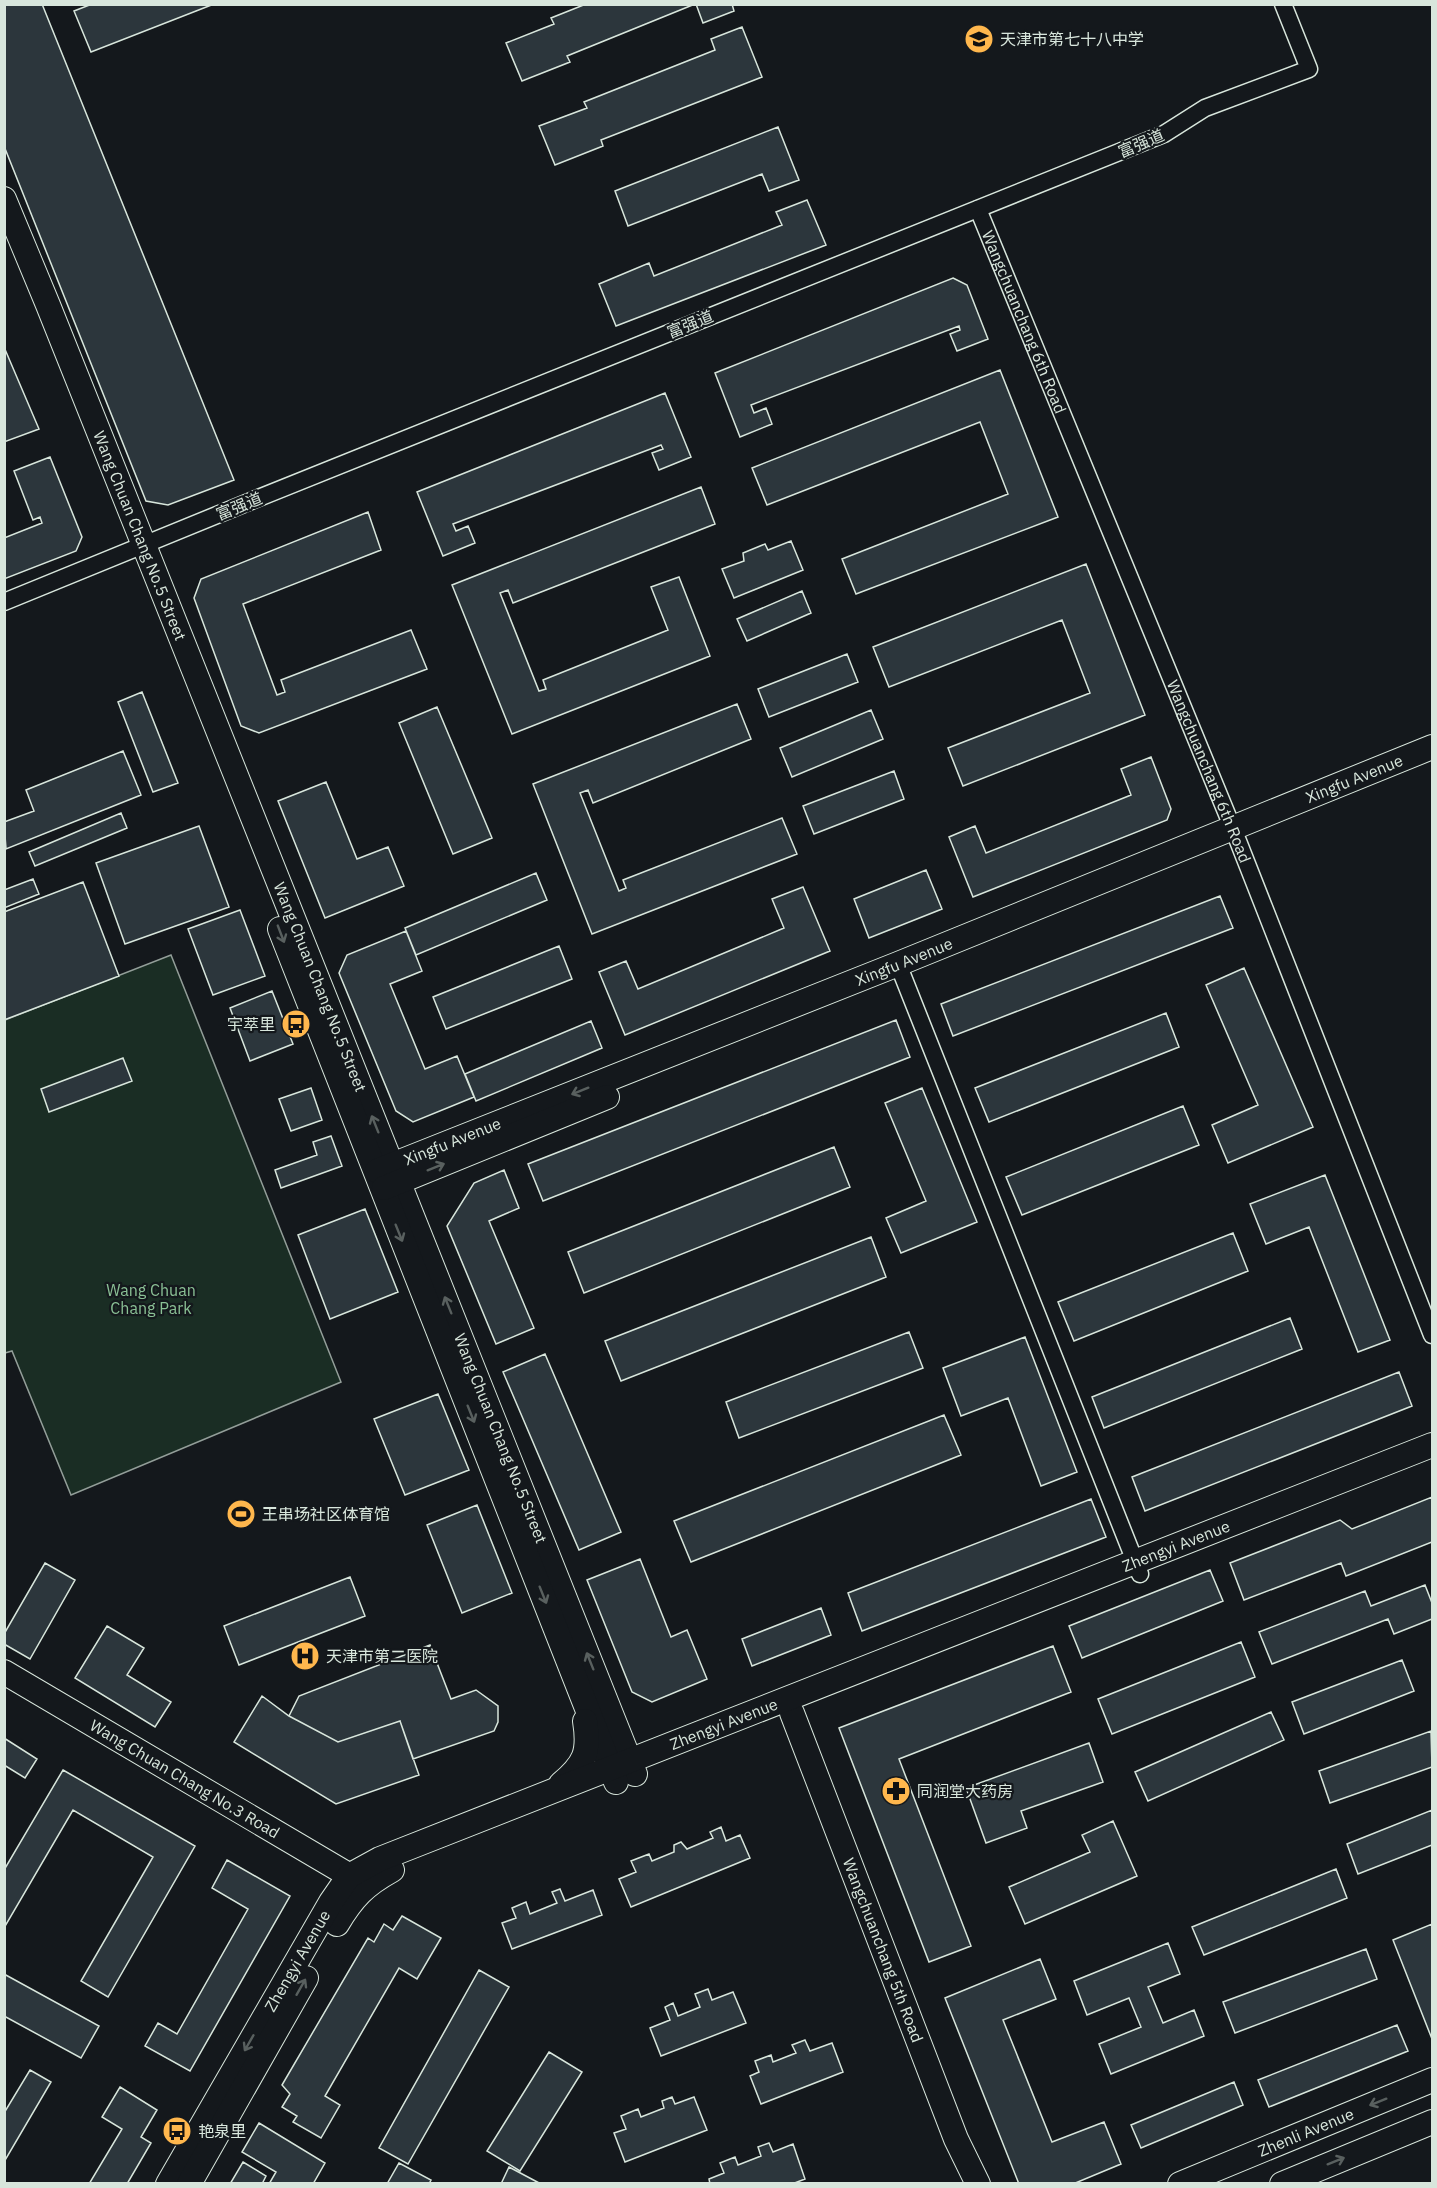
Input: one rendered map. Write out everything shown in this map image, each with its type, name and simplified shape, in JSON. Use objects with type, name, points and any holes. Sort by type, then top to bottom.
[{"type":"street","name":"富强道","points":[[4,602],[1164,134],[1205,108],[1309,69],[1283,4]]},
{"type":"street","name":"Wang Chuan Chang No.5 Street","points":[[4,199],[137,547],[623,1771]]},
{"type":"street","name":"Wangchuanchang 6th Road","points":[[978,209],[1235,835],[1432,1335]]},
{"type":"street","name":"Wang Chuan Chang No.5 Street","points":[[4,235],[137,547]]},
{"type":"street","name":"Xingfu Avenue","points":[[1235,835],[1432,747]]},
{"type":"street","name":"Xingfu Avenue","points":[[387,1177],[1235,835],[1432,762]]},
{"type":"street","points":[[900,970],[1137,1568]]},
{"type":"street","name":"Zhengyi Avenue","points":[[168,2184],[331,1902],[358,1881],[380,1859],[792,1713],[1432,1445]]},
{"type":"street","name":"Zhengyi Avenue","points":[[623,1771],[1137,1568],[1432,1459]]},
{"type":"street","name":"Wang Chuan Chang No.3 Road","points":[[4,1672],[358,1881]]},
{"type":"street","points":[[556,1798],[585,1757],[591,1708]]},
{"type":"street","name":"Wangchuanchang 5th Road","points":[[792,1713],[956,2139],[978,2184]]},
{"type":"street","name":"Zhengyi Avenue","points":[[189,2184],[354,1898],[358,1881]]},
{"type":"street","name":"Zhenli Avenue","points":[[1180,2184],[1432,2080]]},
{"type":"street","points":[[1282,2184],[1432,2122]]},
{"type":"green space","name":"Wang Chuan Chang Park","points":[[171,955],[341,1382],[71,1495],[12,1351],[5,1353],[5,1020]]},
{"type":"building","points":[[4,4],[42,4],[234,480],[168,505],[146,501],[4,146]]},
{"type":"building","points":[[92,4],[214,4],[91,52],[74,11]]},
{"type":"building","points":[[586,4],[695,4],[567,56],[570,62],[522,81],[506,43],[554,24],[551,18]]},
{"type":"building","points":[[696,4],[732,4],[734,11],[703,23]]},
{"type":"building","points":[[742,27],[762,77],[601,140],[603,146],[555,165],[539,126],[587,108],[584,102],[715,50],[711,39]]},
{"type":"building","points":[[778,127],[799,180],[769,191],[762,174],[628,226],[615,191]]},
{"type":"building","points":[[807,200],[826,245],[616,326],[599,284],[649,263],[654,276],[782,225],[776,212]]},
{"type":"building","points":[[953,278],[967,285],[988,339],[957,351],[950,334],[960,330],[959,326],[751,405],[754,413],[766,408],[772,424],[740,437],[715,373]]},
{"type":"building","points":[[4,347],[39,429],[4,442]]},
{"type":"building","points":[[1000,370],[1058,517],[856,594],[842,559],[1008,494],[980,422],[767,505],[752,468]]},
{"type":"building","points":[[665,393],[691,457],[659,470],[652,453],[663,449],[661,445],[453,524],[456,531],[468,526],[475,543],[443,556],[417,492]]},
{"type":"building","points":[[50,457],[82,537],[76,551],[4,579],[4,538],[42,523],[40,517],[33,520],[14,471]]},
{"type":"building","points":[[701,487],[715,524],[513,603],[508,590],[500,593],[539,691],[546,689],[543,680],[668,630],[651,587],[679,577],[710,656],[512,734],[452,585]]},
{"type":"building","points":[[368,512],[381,550],[243,604],[277,695],[285,692],[281,680],[411,630],[427,669],[259,733],[241,726],[194,598],[201,579]]},
{"type":"building","points":[[791,541],[803,570],[734,598],[722,569],[744,561],[743,553],[765,544],[768,550]]},
{"type":"building","points":[[1086,564],[1145,715],[963,786],[948,748],[1090,693],[1062,620],[889,687],[873,647]]},
{"type":"building","points":[[802,591],[811,613],[747,641],[737,619]]},
{"type":"building","points":[[847,654],[858,682],[769,717],[758,689]]},
{"type":"building","points":[[142,692],[178,783],[153,792],[118,702]]},
{"type":"building","points":[[737,704],[751,739],[593,803],[588,790],[580,793],[619,891],[626,888],[623,880],[782,818],[797,854],[592,934],[533,784]]},
{"type":"building","points":[[437,707],[492,838],[453,854],[399,723]]},
{"type":"building","points":[[871,710],[883,739],[792,777],[780,748]]},
{"type":"building","points":[[123,751],[141,795],[6,849],[4,822],[34,811],[26,790]]},
{"type":"building","points":[[1151,757],[1171,809],[1167,820],[973,897],[949,837],[975,826],[986,853],[1131,795],[1121,769]]},
{"type":"building","points":[[894,771],[904,799],[814,834],[803,806]]},
{"type":"building","points":[[326,782],[357,859],[388,847],[404,886],[325,918],[278,801]]},
{"type":"building","points":[[121,813],[127,828],[35,866],[29,852]]},
{"type":"building","points":[[199,826],[229,907],[125,944],[96,863]]},
{"type":"building","points":[[926,870],[942,909],[869,938],[854,899]]},
{"type":"building","points":[[536,873],[547,900],[416,955],[405,928]]},
{"type":"building","points":[[33,879],[39,894],[4,908],[4,890]]},
{"type":"building","points":[[83,882],[119,976],[4,1020],[4,912]]},
{"type":"building","points":[[803,887],[830,951],[625,1035],[599,972],[626,961],[638,989],[784,928],[772,899]]},
{"type":"building","points":[[1220,896],[1233,928],[953,1036],[941,1004]]},
{"type":"building","points":[[240,910],[265,976],[213,995],[188,929]]},
{"type":"building","points":[[406,931],[422,971],[390,984],[425,1069],[457,1056],[474,1097],[413,1122],[396,1111],[339,973],[347,955]]},
{"type":"building","points":[[559,946],[572,979],[446,1029],[433,997]]},
{"type":"building","points":[[1244,968],[1313,1127],[1228,1163],[1212,1125],[1258,1105],[1206,985]]},
{"type":"building","points":[[272,991],[293,1044],[250,1061],[230,1008]]},
{"type":"building","points":[[1166,1013],[1179,1047],[989,1122],[975,1088]]},
{"type":"building","points":[[896,1020],[910,1057],[543,1201],[528,1164]]},
{"type":"building","points":[[591,1021],[602,1048],[476,1101],[465,1074]]},
{"type":"building","points":[[123,1058],[132,1081],[49,1112],[41,1089]]},
{"type":"building","points":[[311,1088],[322,1120],[291,1131],[279,1099]]},
{"type":"building","points":[[922,1088],[977,1222],[901,1253],[886,1218],[926,1201],[885,1103]]},
{"type":"building","points":[[1183,1106],[1199,1145],[1022,1215],[1006,1177]]},
{"type":"building","points":[[331,1136],[342,1166],[281,1188],[275,1170],[317,1155],[313,1142]]},
{"type":"building","points":[[834,1147],[850,1187],[584,1293],[568,1252]]},
{"type":"building","points":[[504,1170],[519,1208],[489,1221],[534,1328],[496,1344],[447,1226],[474,1183]]},
{"type":"building","points":[[1325,1175],[1390,1340],[1358,1352],[1309,1227],[1266,1244],[1250,1204]]},
{"type":"building","points":[[365,1209],[398,1292],[330,1319],[298,1235]]},
{"type":"building","points":[[1233,1233],[1248,1271],[1074,1341],[1058,1302]]},
{"type":"building","points":[[871,1237],[886,1277],[621,1381],[605,1341]]},
{"type":"building","points":[[1290,1318],[1302,1349],[1104,1428],[1092,1397]]},
{"type":"building","points":[[909,1332],[923,1368],[739,1438],[726,1402]]},
{"type":"building","points":[[1025,1337],[1077,1472],[1041,1486],[1008,1398],[961,1416],[943,1368]]},
{"type":"building","points":[[545,1354],[621,1532],[579,1550],[503,1372]]},
{"type":"building","points":[[1399,1372],[1412,1406],[1145,1511],[1132,1477]]},
{"type":"building","points":[[438,1394],[469,1470],[405,1495],[374,1419]]},
{"type":"building","points":[[944,1415],[961,1455],[691,1562],[674,1521]]},
{"type":"building","points":[[1432,1497],[1432,1542],[1346,1576],[1341,1563],[1244,1600],[1230,1563],[1340,1520],[1352,1529]]},
{"type":"building","points":[[1091,1499],[1106,1537],[862,1631],[848,1593]]},
{"type":"building","points":[[477,1505],[512,1593],[462,1613],[427,1525]]},
{"type":"building","points":[[640,1559],[671,1637],[687,1630],[707,1679],[652,1702],[632,1692],[587,1580]]},
{"type":"building","points":[[45,1563],[75,1580],[30,1659],[4,1644],[4,1634]]},
{"type":"building","points":[[1210,1570],[1223,1601],[1082,1658],[1069,1626]]},
{"type":"building","points":[[350,1577],[365,1616],[239,1665],[224,1626]]},
{"type":"building","points":[[1425,1585],[1432,1603],[1432,1619],[1394,1634],[1388,1619],[1272,1664],[1259,1632],[1365,1591],[1371,1606]]},
{"type":"building","points":[[821,1608],[831,1635],[752,1666],[742,1639]]},
{"type":"building","points":[[107,1626],[144,1648],[127,1675],[171,1702],[155,1727],[75,1678]]},
{"type":"building","points":[[1241,1642],[1255,1677],[1112,1734],[1098,1699]]},
{"type":"building","points":[[430,1645],[451,1699],[476,1690],[498,1706],[498,1722],[494,1731],[413,1759],[400,1721],[338,1742],[289,1716],[299,1696]]},
{"type":"building","points":[[1053,1646],[1071,1692],[899,1759],[971,1946],[929,1962],[839,1728]]},
{"type":"building","points":[[1402,1660],[1414,1691],[1304,1734],[1292,1702]]},
{"type":"building","points":[[262,1696],[289,1716],[338,1742],[400,1721],[419,1775],[336,1804],[234,1742]]},
{"type":"building","points":[[1271,1712],[1284,1740],[1148,1801],[1135,1772]]},
{"type":"building","points":[[1431,1731],[1432,1767],[1330,1803],[1319,1771]]},
{"type":"building","points":[[4,1738],[37,1759],[25,1778],[4,1765]]},
{"type":"building","points":[[1089,1743],[1103,1782],[1021,1811],[1027,1828],[986,1843],[966,1788]]},
{"type":"building","points":[[63,1770],[195,1846],[108,1997],[81,1981],[153,1857],[73,1810],[4,1928],[4,1870]]},
{"type":"building","points":[[1432,1810],[1432,1845],[1358,1874],[1347,1844]]},
{"type":"building","points":[[1113,1821],[1137,1876],[1025,1924],[1009,1887],[1090,1852],[1082,1835]]},
{"type":"building","points":[[721,1827],[726,1841],[740,1835],[750,1858],[631,1907],[619,1879],[636,1872],[631,1861],[649,1854],[652,1861],[674,1852],[674,1845],[681,1842],[687,1849],[713,1838],[710,1832]]},
{"type":"building","points":[[227,1860],[290,1896],[190,2071],[145,2046],[158,2023],[177,2034],[248,1909],[212,1888]]},
{"type":"building","points":[[1336,1869],[1347,1898],[1204,1955],[1192,1927]]},
{"type":"building","points":[[560,1889],[565,1901],[593,1890],[602,1915],[512,1949],[502,1923],[516,1918],[512,1908],[526,1902],[530,1914],[557,1903],[552,1892]]},
{"type":"building","points":[[402,1916],[441,1938],[417,1979],[399,1968],[325,2096],[340,2105],[321,2138],[293,2122],[297,2116],[282,2107],[290,2094],[282,2085],[368,1938],[374,1942],[384,1924],[393,1930]]},
{"type":"building","points":[[1432,1924],[1432,2039],[1393,1940]]},
{"type":"building","points":[[1168,1943],[1180,1974],[1148,1987],[1163,2023],[1194,2010],[1204,2036],[1111,2074],[1099,2044],[1141,2027],[1129,1998],[1087,2015],[1074,1981]]},
{"type":"building","points":[[1366,1949],[1377,1979],[1235,2033],[1223,2002]]},
{"type":"building","points":[[1040,1959],[1056,1999],[1003,2020],[1052,2142],[1104,2122],[1121,2164],[1073,2184],[1019,2184],[945,1998]]},
{"type":"building","points":[[479,1970],[509,1987],[408,2164],[379,2148]]},
{"type":"building","points":[[4,1974],[99,2026],[81,2058],[4,2016]]},
{"type":"building","points":[[708,1989],[712,2000],[733,1992],[746,2023],[661,2056],[650,2028],[670,2020],[665,2007],[673,2003],[678,2016],[700,2007],[695,1994]]},
{"type":"building","points":[[1397,2025],[1408,2051],[1269,2107],[1258,2080]]},
{"type":"building","points":[[805,2040],[810,2051],[832,2043],[843,2072],[761,2104],[750,2076],[759,2072],[755,2061],[771,2055],[773,2062],[796,2053],[792,2045]]},
{"type":"building","points":[[549,2052],[582,2072],[520,2171],[487,2151]]},
{"type":"building","points":[[30,2070],[51,2082],[4,2162],[4,2113]]},
{"type":"building","points":[[1234,2082],[1243,2105],[1141,2148],[1131,2125]]},
{"type":"building","points":[[120,2087],[157,2110],[141,2137],[151,2143],[127,2184],[89,2184],[122,2129],[102,2117]]},
{"type":"building","points":[[672,2097],[675,2104],[694,2097],[707,2130],[625,2162],[614,2133],[626,2129],[621,2116],[638,2109],[641,2117],[664,2108],[662,2101]]},
{"type":"building","points":[[259,2123],[325,2163],[313,2184],[269,2184],[276,2172],[242,2152]]},
{"type":"building","points":[[769,2143],[773,2152],[793,2144],[805,2179],[792,2184],[710,2184],[709,2179],[724,2173],[720,2163],[735,2157],[738,2165],[761,2156],[758,2147]]},
{"type":"building","points":[[243,2162],[266,2176],[262,2184],[230,2184]]},
{"type":"building","points":[[399,2163],[431,2180],[429,2184],[387,2184]]},
{"type":"building","points":[[509,2167],[541,2184],[501,2184]]},
{"type":"place","name":"天津市第七十八中学","points":[[979,39]]},
{"type":"place","name":"宇萃里","points":[[296,1024]]},
{"type":"place","name":"王串场社区体育馆","points":[[241,1514]]},
{"type":"place","name":"天津市第二医院","points":[[305,1656]]},
{"type":"place","name":"同润堂大药房","points":[[896,1791]]},
{"type":"place","name":"艳泉里","points":[[177,2131]]}]
